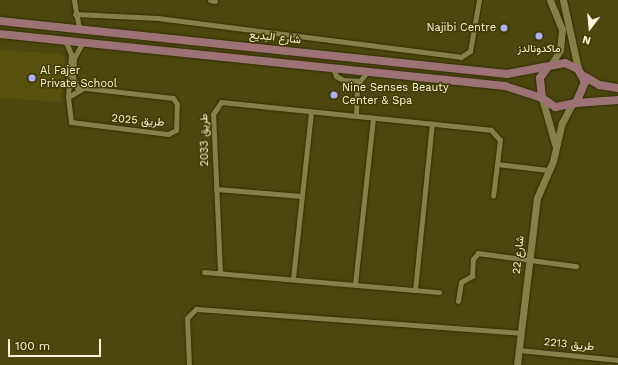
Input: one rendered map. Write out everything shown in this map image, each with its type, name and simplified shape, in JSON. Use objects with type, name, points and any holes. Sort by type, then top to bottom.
[{"type":"main road","name":"شارع البديع","points":[[0,21],[507,74],[549,66]]},
{"type":"main road","points":[[0,34],[506,86],[542,98],[555,107],[618,100]]},
{"type":"main road","points":[[542,98],[540,78],[549,66],[565,63],[599,85],[618,88]]},
{"type":"main road","points":[[574,105],[584,90],[580,72]]},
{"type":"street","points":[[74,0],[78,28]]},
{"type":"street","points":[[75,14],[158,18],[461,57],[470,51],[479,0]]},
{"type":"street","points":[[549,66],[560,50],[562,35],[550,0]]},
{"type":"street","points":[[563,0],[580,72]]},
{"type":"street","name":"طريق 2025","points":[[65,40],[71,54],[68,117],[77,125],[168,134],[177,128],[177,104],[170,97],[82,89]]},
{"type":"street","points":[[82,89],[75,85],[73,78],[75,54],[83,42]]},
{"type":"street","points":[[333,68],[338,78],[358,81]]},
{"type":"street","points":[[356,116],[358,81],[367,72]]},
{"type":"street","points":[[68,96],[82,89]]},
{"type":"street","points":[[542,98],[556,151]]},
{"type":"street","name":"طريق 2033","points":[[220,272],[213,114],[218,104],[229,101],[312,112],[494,131],[500,140],[493,196]]},
{"type":"street","name":"شارع 22","points":[[517,365],[537,198],[556,151],[562,123],[574,105]]},
{"type":"street","points":[[293,278],[312,112]]},
{"type":"street","points":[[355,284],[373,118]]},
{"type":"street","points":[[415,290],[432,124]]},
{"type":"street","points":[[497,164],[548,170]]},
{"type":"street","points":[[216,189],[302,196]]},
{"type":"street","points":[[458,301],[461,282],[472,276],[476,254],[576,266]]},
{"type":"street","points":[[204,272],[293,278],[439,292]]},
{"type":"street","points":[[189,365],[187,318],[196,309],[520,333]]},
{"type":"street","name":"طريق 2213","points":[[519,350],[618,360]]},
{"type":"shaded area","name":"Al Fajer Private School","points":[[0,50],[61,54],[65,59],[61,102],[0,98]]},
{"type":"place","name":"Najibi Centre","points":[[504,28]]},
{"type":"place","name":"ماكدونالدز","points":[[539,36]]},
{"type":"place","name":"Al Fajer Private School","points":[[32,78]]},
{"type":"place","name":"Nine Senses Beauty Center & Spa","points":[[334,95]]}]
